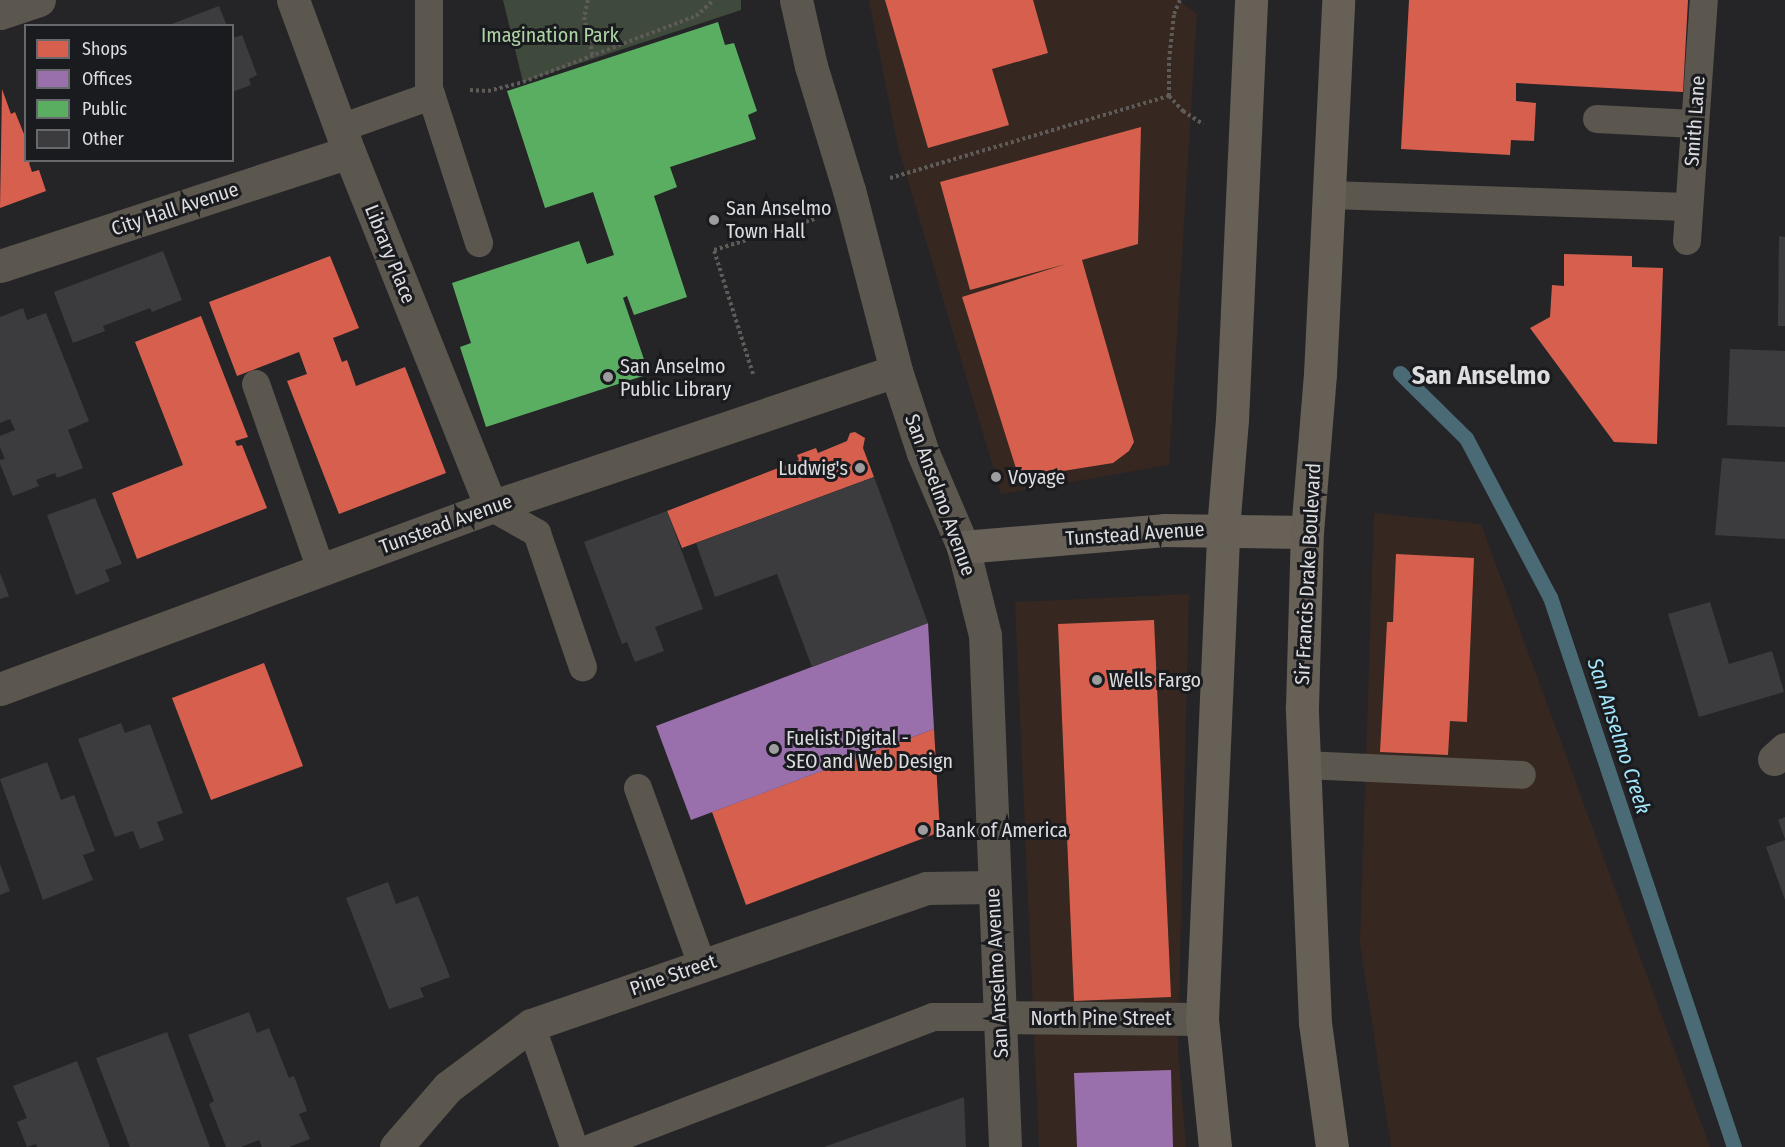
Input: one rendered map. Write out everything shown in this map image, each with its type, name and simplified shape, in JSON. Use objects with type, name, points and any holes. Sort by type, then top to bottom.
[{"type":"main road","points":[[1215,1147],[1202,1019],[1223,529],[1232,420],[1251,0]]},
{"type":"main road","name":"Sir Francis Drake Boulevard","points":[[1332,1147],[1315,1023],[1302,707],[1307,532],[1320,374],[1338,0]]},
{"type":"main road","name":"Tunstead Avenue","points":[[963,547],[1164,530],[1223,529],[1307,532]]},
{"type":"street","points":[[0,13],[39,0]]},
{"type":"street","name":"Library Place","points":[[293,0],[345,140],[491,507]]},
{"type":"street","name":"San Anselmo Avenue","points":[[796,0],[811,66],[851,198],[896,371],[923,453],[963,547],[985,635],[993,887],[1005,1147]]},
{"type":"street","name":"City Hall Avenue","points":[[0,266],[345,140]]},
{"type":"street","name":"Tunstead Avenue","points":[[0,689],[491,507],[896,371]]},
{"type":"street","name":"Pine Street","points":[[396,1147],[448,1087],[531,1025],[927,888],[993,887]]},
{"type":"street","name":"North Pine Street","points":[[1000,1017],[1202,1019]]},
{"type":"lane","points":[[429,0],[430,92],[479,243]]},
{"type":"lane","name":"Smith Lane","points":[[1687,241],[1704,0]]},
{"type":"lane","points":[[345,140],[430,92]]},
{"type":"lane","points":[[1597,119],[1694,124]]},
{"type":"lane","points":[[1329,195],[1688,207]]},
{"type":"lane","points":[[256,384],[321,570]]},
{"type":"lane","points":[[491,507],[537,533],[583,666]]},
{"type":"lane","points":[[1304,765],[1522,775]]},
{"type":"lane","points":[[638,788],[702,965]]},
{"type":"lane","points":[[593,1147],[933,1017],[1000,1017]]},
{"type":"lane","points":[[531,1025],[574,1147]]},
{"type":"path","points":[[588,0],[584,17],[593,55]]},
{"type":"path","points":[[430,92],[488,91],[523,82],[696,16],[714,0]]},
{"type":"path","points":[[1180,0],[1174,14],[1169,60],[1169,96],[1183,111],[1207,127],[1244,140]]},
{"type":"path","points":[[765,415],[714,250],[851,198],[1169,96]]},
{"type":"shaded area","points":[[869,0],[1178,0],[1197,14],[1169,465],[1001,494],[898,147]]},
{"type":"shaded area","points":[[1374,513],[1481,524],[1710,1147],[1391,1147],[1360,944]]},
{"type":"shaded area","points":[[1189,594],[1178,1049],[1186,1147],[1039,1147],[1015,602]]},
{"type":"green space","name":"Imagination Park","points":[[503,0],[741,0],[741,10],[523,82]]},
{"type":"building: Shops","points":[[885,0],[1033,0],[1048,53],[992,69],[1009,125],[928,148]]},
{"type":"building: Shops","points":[[1409,0],[1688,0],[1683,92],[1516,83],[1516,101],[1536,103],[1534,141],[1511,140],[1510,155],[1401,149]]},
{"type":"building: Shops","points":[[2,89],[11,114],[15,112],[24,134],[24,162],[30,162],[32,172],[39,170],[46,191],[0,208]]},
{"type":"building: Shops","points":[[1141,127],[1138,244],[1082,260],[1134,442],[1129,451],[1113,463],[1019,478],[962,297],[1066,264],[970,290],[940,182]]},
{"type":"building: Shops","points":[[1564,254],[1632,256],[1632,267],[1663,268],[1657,444],[1614,442],[1530,328],[1550,317],[1552,285],[1564,286]]},
{"type":"building: Shops","points":[[330,256],[359,328],[333,338],[342,362],[347,360],[356,386],[405,367],[446,473],[339,514],[287,381],[307,374],[299,352],[237,376],[209,302]]},
{"type":"building: Shops","points":[[201,316],[248,437],[235,441],[237,446],[242,445],[267,508],[137,559],[112,493],[183,465],[135,342]]},
{"type":"building: Shops","points":[[855,432],[865,438],[863,448],[874,477],[682,548],[667,511],[799,460],[797,455],[816,448],[818,453],[847,441],[850,433]]},
{"type":"building: Shops","points":[[1396,554],[1474,558],[1467,722],[1450,721],[1448,755],[1380,752],[1387,622],[1393,622]]},
{"type":"building: Shops","points":[[1154,620],[1171,997],[1074,1001],[1058,624]]},
{"type":"building: Shops","points":[[264,663],[303,766],[211,800],[172,698]]},
{"type":"building: Shops","points":[[934,729],[940,832],[746,905],[712,812]]},
{"type":"building: Offices","points":[[928,623],[934,729],[691,820],[656,726]]},
{"type":"building: Offices","points":[[1171,1070],[1173,1147],[1077,1147],[1074,1073]]},
{"type":"building: Public","points":[[718,22],[725,45],[734,43],[757,111],[748,115],[756,139],[670,167],[677,187],[654,196],[687,297],[634,315],[627,296],[623,298],[649,374],[486,427],[460,347],[471,343],[452,283],[579,241],[587,264],[614,255],[593,192],[545,208],[507,91]]},
{"type":"building: Other","points":[[219,6],[226,24],[172,24]]},
{"type":"building: Other","points":[[242,35],[257,75],[249,79],[251,85],[234,91],[234,37]]},
{"type":"building: Other","points":[[1779,236],[1785,237],[1785,326],[1778,326]]},
{"type":"building: Other","points":[[163,251],[182,300],[152,312],[150,308],[103,326],[105,331],[73,343],[54,292]]},
{"type":"building: Other","points":[[23,308],[27,320],[46,313],[89,421],[68,430],[83,468],[57,478],[55,473],[36,480],[39,486],[13,496],[0,464],[0,460],[5,459],[0,447],[0,436],[15,430],[10,419],[0,423],[0,317]]},
{"type":"building: Other","points":[[1730,349],[1785,351],[1785,427],[1727,425]]},
{"type":"building: Other","points":[[1722,458],[1785,462],[1785,539],[1715,535]]},
{"type":"building: Other","points":[[874,477],[928,623],[812,667],[777,574],[715,597],[696,543]]},
{"type":"building: Other","points":[[95,498],[122,564],[105,570],[110,581],[76,595],[47,515]]},
{"type":"building: Other","points":[[667,511],[703,609],[655,627],[664,651],[635,662],[627,642],[622,644],[584,542]]},
{"type":"building: Other","points":[[0,573],[9,596],[0,599]]},
{"type":"building: Other","points":[[1710,602],[1729,664],[1772,651],[1784,692],[1699,717],[1668,614]]},
{"type":"building: Other","points":[[121,723],[125,733],[150,724],[183,813],[157,822],[164,840],[140,849],[133,831],[115,837],[78,739]]},
{"type":"building: Other","points":[[47,762],[61,800],[74,795],[95,851],[83,855],[93,880],[43,900],[0,779]]},
{"type":"building: Other","points":[[1785,817],[1785,839],[1778,820]]},
{"type":"building: Other","points":[[1785,840],[1785,900],[1766,847]]},
{"type":"building: Other","points":[[0,864],[10,891],[0,895]]},
{"type":"building: Other","points":[[388,882],[396,904],[418,896],[450,977],[420,988],[424,997],[389,1009],[346,898]]},
{"type":"building: Other","points":[[249,1012],[257,1033],[269,1028],[289,1078],[294,1076],[307,1111],[299,1114],[310,1139],[289,1147],[262,1147],[259,1140],[241,1147],[226,1147],[209,1104],[214,1101],[188,1035]]},
{"type":"building: Other","points":[[167,1032],[210,1147],[130,1147],[96,1058]]},
{"type":"building: Other","points":[[77,1061],[110,1147],[37,1147],[36,1144],[27,1147],[17,1122],[27,1118],[13,1086]]},
{"type":"building: Other","points":[[964,1097],[966,1147],[824,1147]]},
{"type":"waterway","name":"San Anselmo Creek","points":[[1400,373],[1466,438],[1550,597],[1734,1147]]},
{"type":"place","name":"San Anselmo Town Hall","points":[[714,220]]},
{"type":"place","name":"San Anselmo Public Library","points":[[608,377]]},
{"type":"place","name":"Ludwig's","points":[[860,468]]},
{"type":"place","name":"Voyage","points":[[996,477]]},
{"type":"place","name":"Wells Fargo","points":[[1097,680]]},
{"type":"place","name":"Fuelist Digital - SEO and Web Design","points":[[774,749]]},
{"type":"place","name":"Bank of America","points":[[923,830]]},
{"type":"district","name":"San Anselmo","points":[[1481,376]]}]
